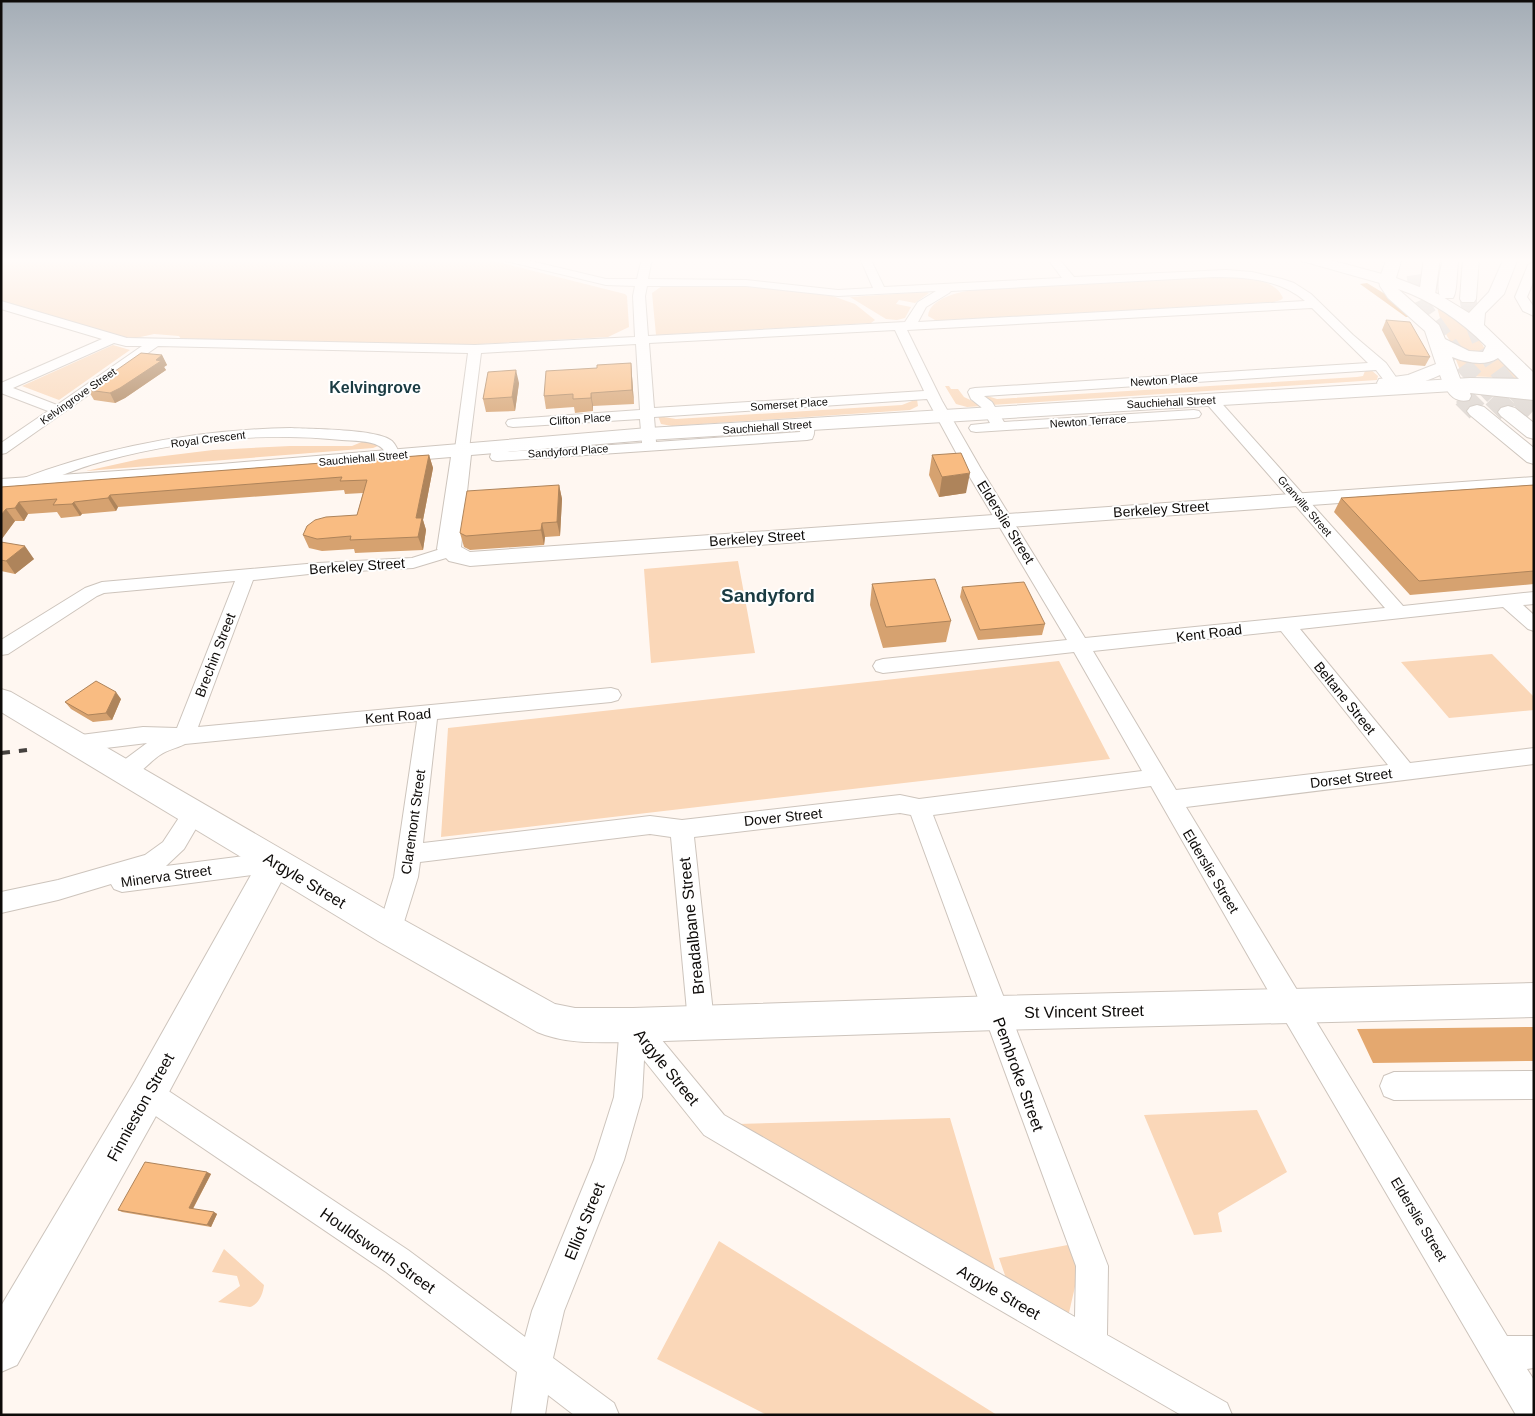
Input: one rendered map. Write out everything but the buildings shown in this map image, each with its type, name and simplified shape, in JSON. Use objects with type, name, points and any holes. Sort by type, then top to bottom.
[{"type":"main road","points":[[1425,324],[1436,336],[1462,354],[1475,357],[1490,356],[1485,337],[1478,324]]},
{"type":"main road","points":[[1432,324],[1446,366],[1458,391],[1534,394]]},
{"type":"main road","points":[[1471,324],[1534,384]]},
{"type":"main road","points":[[1485,337],[1504,347],[1534,370]]},
{"type":"main road","points":[[1247,397],[1271,390],[1384,375],[1412,380],[1446,366]]},
{"type":"main road","name":"Sauchiehall Street","points":[[11,484],[221,470],[499,446],[649,440],[807,424],[942,416],[995,420],[1172,409],[1211,400],[1247,397],[1458,391],[1470,384],[1534,384]]},
{"type":"main road","points":[[1477,411],[1534,458]]},
{"type":"main road","points":[[1508,412],[1534,433]]},
{"type":"main road","points":[[450,552],[449,539],[462,450]]},
{"type":"main road","name":"Berkeley Street","points":[[450,552],[461,558],[470,559],[1534,483]]},
{"type":"main road","name":"Argyle Street","points":[[1,699],[390,930],[550,1020],[575,1025],[633,1025]]},
{"type":"main road","name":"Finnieston Street","points":[[1,1349],[148,1094],[275,862]]},
{"type":"main road","name":"St Vincent Street","points":[[633,1025],[996,1013],[1534,1000]]},
{"type":"street","points":[[63,324],[123,342],[475,349],[642,338],[922,324]]},
{"type":"street","points":[[641,324],[649,440]]},
{"type":"street","points":[[1333,324],[1384,375]]},
{"type":"street","name":"Elderslie Street","points":[[904,325],[931,394],[942,416],[1534,1412]]},
{"type":"street","points":[[1,388],[112,339]]},
{"type":"street","name":"Kelvingrove Street","points":[[1,450],[155,343]]},
{"type":"street","points":[[462,450],[475,349]]},
{"type":"street","name":"Newton Place","points":[[995,420],[986,404],[976,396],[976,392],[1384,375]]},
{"type":"street","points":[[1,388],[58,410]]},
{"type":"street","name":"Somerset Place","points":[[647,413],[931,394]]},
{"type":"street","name":"Granville Street","points":[[1211,400],[1399,612]]},
{"type":"street","points":[[1172,409],[1194,414]]},
{"type":"street","name":"Clifton Place","points":[[513,423],[647,413]]},
{"type":"street","points":[[976,428],[995,420]]},
{"type":"street","name":"Royal Crescent","points":[[11,484],[108,455],[174,442],[232,435],[288,433],[338,435],[383,442],[393,455]]},
{"type":"street","name":"Berkeley Street","points":[[1,649],[91,592],[102,588],[246,574],[413,563],[450,552]]},
{"type":"street","name":"Brechin Street","points":[[184,736],[246,574]]},
{"type":"street","name":"Kent Road","points":[[883,666],[1080,647],[1534,598]]},
{"type":"street","points":[[1507,601],[1534,625]]},
{"type":"street","name":"Beltane Street","points":[[1286,624],[1405,771]]},
{"type":"street","name":"Kent Road","points":[[74,744],[143,735],[184,736],[611,694]]},
{"type":"street","name":"Claremont Street","points":[[390,930],[406,877],[428,713]]},
{"type":"street","name":"Kent Road","points":[[124,772],[154,749],[184,736]]},
{"type":"street","name":"Dorset Street","points":[[1169,800],[1534,756]]},
{"type":"street","name":"Dover Street","points":[[410,854],[650,825],[682,829],[900,804],[919,808],[1157,777]]},
{"type":"street","name":"Pembroke Street","points":[[919,808],[1092,1266],[1090,1344]]},
{"type":"street","name":"Minerva Street","points":[[1,903],[58,890],[151,863],[172,849],[194,813]]},
{"type":"street","name":"Breadalbane Street","points":[[682,829],[700,1022]]},
{"type":"street","name":"Minerva Street","points":[[58,890],[275,862]]},
{"type":"street","name":"Argyle Street","points":[[633,1025],[714,1125],[1215,1415]]},
{"type":"street","name":"Elliot Street","points":[[528,1415],[535,1364],[548,1311],[608,1160],[628,1097],[633,1025]]},
{"type":"street","points":[[1394,1086],[1534,1085]]},
{"type":"street","name":"Houldsworth Street","points":[[148,1094],[397,1260],[602,1415]]},
{"type":"street","points":[[1499,1353],[1534,1352]]},
{"type":"shaded area","points":[[79,324],[629,324],[629,327],[608,337],[463,345],[181,339],[179,336],[154,334],[136,338],[123,337]]},
{"type":"shaded area","points":[[655,324],[852,324],[656,335]]},
{"type":"shaded area","points":[[1442,324],[1462,324],[1478,339],[1485,350],[1472,352],[1461,349],[1450,341]]},
{"type":"shaded area","points":[[113,345],[130,350],[59,400],[22,386]]},
{"type":"shaded area","points":[[1454,355],[1498,358],[1517,378],[1462,375]]},
{"type":"shaded area","points":[[1370,369],[1378,376],[1377,380],[991,405],[983,398],[984,395],[997,399],[1357,377],[1363,376],[1365,371]]},
{"type":"shaded area","points":[[945,386],[949,386],[951,389],[958,389],[964,397],[983,406],[967,407],[956,404]]},
{"type":"shaded area","points":[[917,399],[918,406],[910,410],[672,426],[661,424],[658,416],[676,419],[902,405]]},
{"type":"shaded area","points":[[364,441],[377,444],[378,446],[373,448],[86,471],[140,459],[213,450],[290,446],[352,446]]},
{"type":"shaded area","points":[[738,561],[755,653],[651,663],[644,569]]},
{"type":"shaded area","points":[[1492,654],[1534,697],[1534,710],[1449,718],[1401,662]]},
{"type":"shaded area","points":[[1059,661],[1110,759],[441,837],[448,728]]},
{"type":"shaded area","points":[[1534,1027],[1534,1061],[1373,1063],[1357,1029]]},
{"type":"shaded area","points":[[1257,1110],[1287,1172],[1218,1213],[1222,1232],[1194,1235],[1144,1115]]},
{"type":"shaded area","points":[[950,1118],[996,1273],[738,1124]]},
{"type":"shaded area","points":[[719,1241],[997,1415],[767,1415],[657,1359]]},
{"type":"shaded area","points":[[1073,1244],[1080,1265],[1068,1317],[1007,1281],[999,1258]]},
{"type":"shaded area","points":[[224,1249],[264,1285],[260,1298],[253,1306],[218,1302],[240,1286],[237,1276],[212,1272]]},
{"type":"tunnel","points":[[1435,324],[1467,369],[1495,398]]},
{"type":"tunnel","points":[[1474,324],[1486,353],[1521,398]]},
{"type":"tunnel","points":[[1462,396],[1477,411]]},
{"type":"tunnel","points":[[1493,397],[1508,412]]},
{"type":"tunnel","points":[[1521,398],[1534,410]]},
{"type":"railway","points":[[1,753],[27,750]]},
{"type":"district","name":"Kelvingrove","points":[[375,387]]},
{"type":"district","name":"Sandyford","points":[[768,595]]}]
